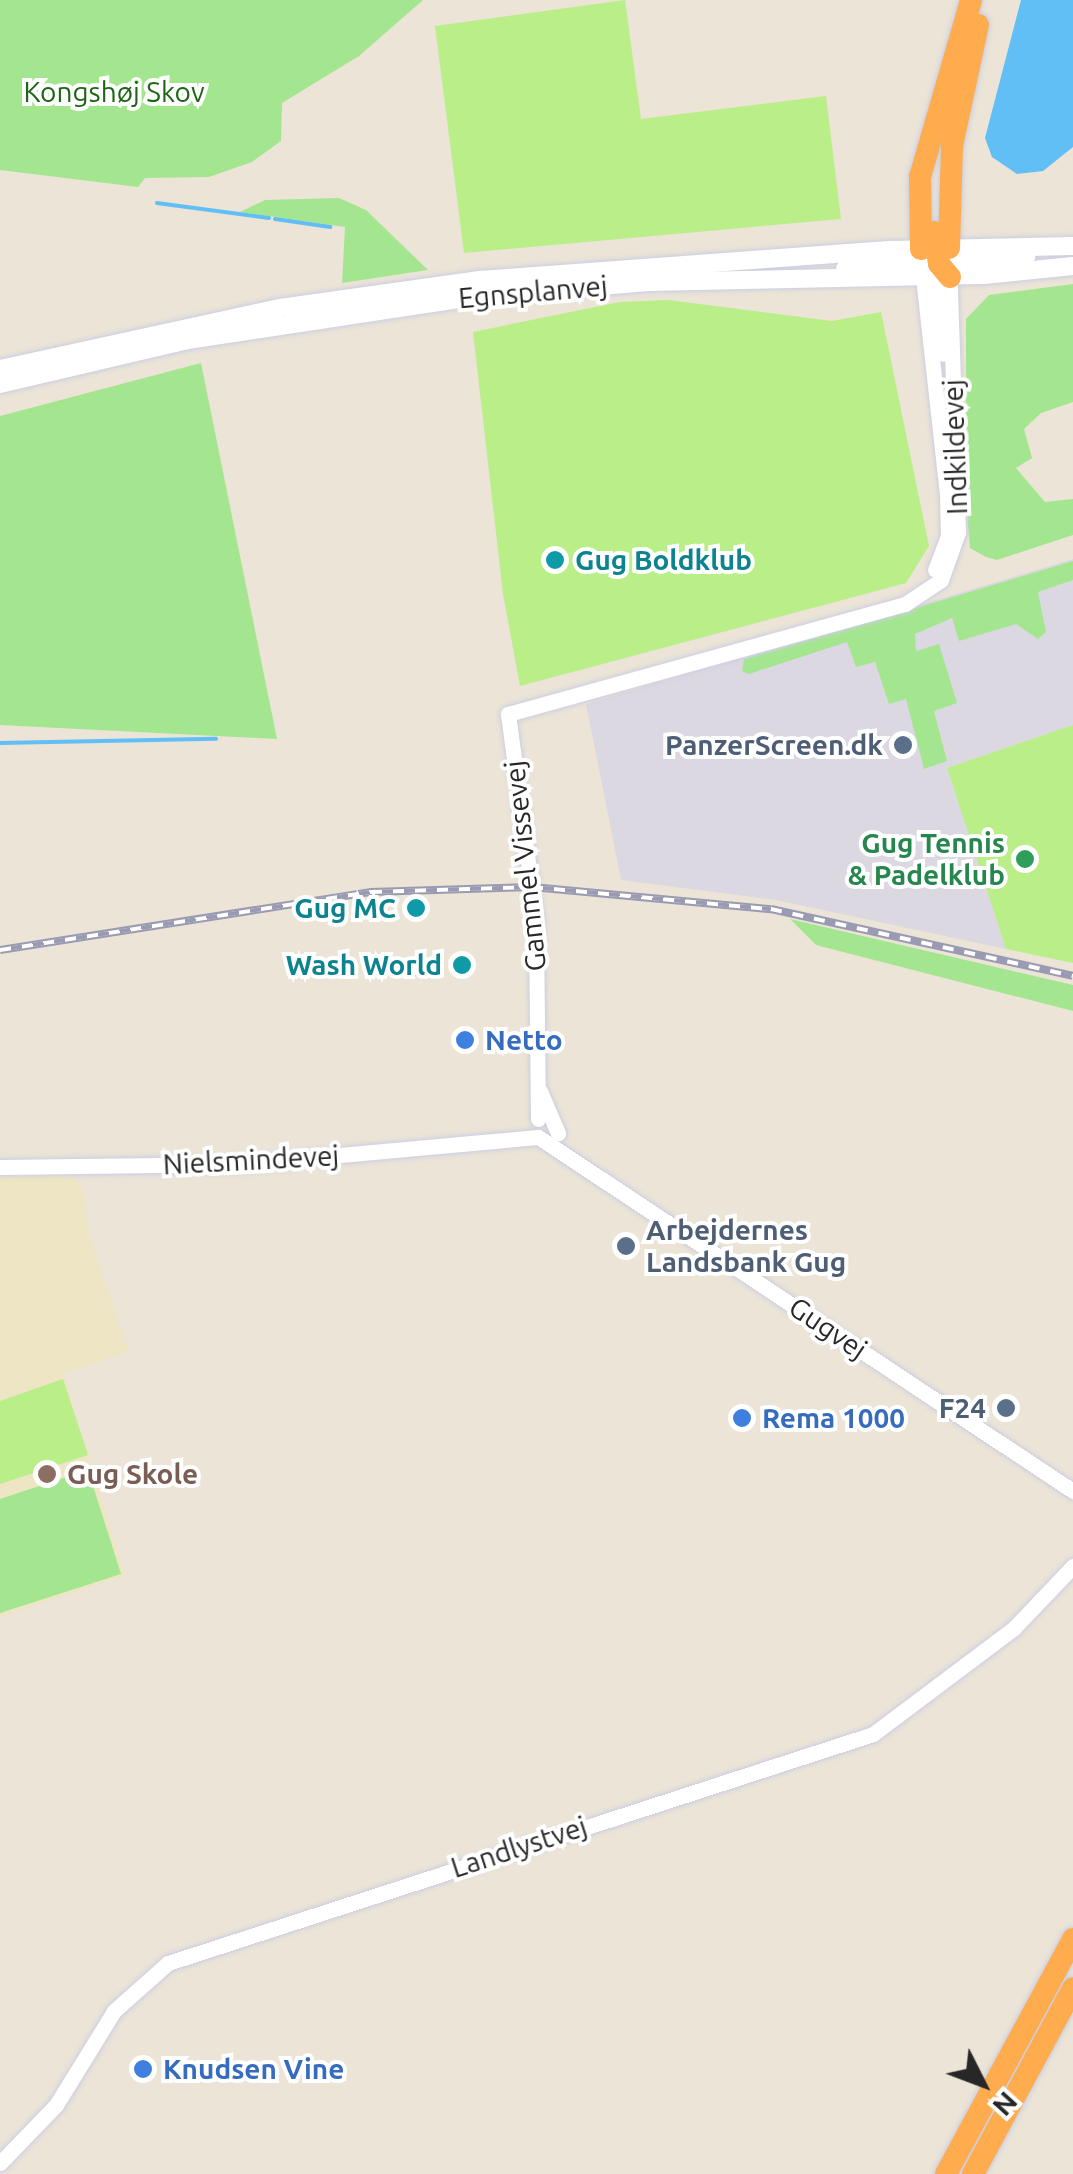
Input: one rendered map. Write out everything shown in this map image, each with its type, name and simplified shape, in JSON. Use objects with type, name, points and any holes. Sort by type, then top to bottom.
[{"type":"highway","points":[[936,263],[920,177],[970,0]]},
{"type":"highway","points":[[936,263],[956,113],[985,0]]},
{"type":"highway","points":[[946,2174],[1073,1939]]},
{"type":"highway","points":[[973,2174],[1073,1988]]},
{"type":"main road","name":"Egnsplanvej","points":[[0,384],[188,340],[461,298],[796,276],[1073,248]]},
{"type":"main road","name":"Egnsplanvej","points":[[0,369],[280,308],[480,280],[936,263],[1073,266]]},
{"type":"street","name":"Indkildevej","points":[[508,714],[928,592],[957,550],[953,392],[936,263]]},
{"type":"street","name":"Indkildevej","points":[[888,606],[934,573],[948,536],[936,263]]},
{"type":"street","name":"Gammel Vissevej","points":[[508,714],[536,920],[534,1078],[545,1128]]},
{"type":"street","name":"Nielsmindevej","points":[[0,1167],[241,1164],[502,1139],[545,1128]]},
{"type":"street","name":"Gugvej","points":[[545,1128],[583,1164],[1073,1491]]},
{"type":"street","name":"Landlystvej","points":[[0,2163],[56,2105],[114,2010],[168,1963],[873,1734],[1014,1628],[1073,1566]]},
{"type":"shaded area","points":[[1073,559],[1073,725],[947,768],[1006,949],[776,900],[621,880],[586,704]]},
{"type":"shaded area","name":"Gug Skole","points":[[71,1175],[81,1184],[89,1235],[129,1352],[63,1373],[125,1575],[0,1617],[0,1176]]},
{"type":"green space","name":"Kongshøj Skov","points":[[0,0],[423,0],[359,56],[282,103],[281,141],[252,162],[209,177],[145,178],[138,187],[0,170]]},
{"type":"green space","points":[[625,0],[641,119],[826,96],[841,219],[464,253],[435,26]]},
{"type":"green space","points":[[339,198],[366,210],[428,270],[342,283],[345,227],[240,212],[265,200]]},
{"type":"green space","points":[[1073,284],[1073,402],[1041,413],[1024,429],[1032,458],[1016,468],[1045,502],[1073,499],[1073,535],[997,560],[986,557],[970,548],[966,503],[966,319],[989,295]]},
{"type":"green space","points":[[668,300],[832,321],[881,312],[929,546],[906,583],[520,686],[503,594],[473,332],[620,302]]},
{"type":"green space","points":[[201,363],[277,739],[0,725],[0,416]]},
{"type":"green space","points":[[1073,561],[1073,580],[1038,592],[1046,632],[1038,639],[1016,624],[959,641],[952,618],[915,634],[916,651],[939,644],[957,703],[934,711],[947,761],[924,769],[906,699],[889,704],[875,662],[856,667],[847,642],[749,674],[742,671],[744,659]]},
{"type":"green space","name":"Gug Tennis & Padelklub","points":[[1073,725],[1073,963],[1006,949],[947,768]]},
{"type":"green space","points":[[790,919],[1073,985],[1073,1011],[816,945]]},
{"type":"green space","points":[[63,1379],[88,1455],[0,1484],[0,1401]]},
{"type":"green space","points":[[88,1470],[121,1574],[0,1613],[0,1499]]},
{"type":"water","points":[[1021,0],[1073,0],[1073,147],[1043,171],[1017,174],[992,157],[985,138]]},
{"type":"waterway","points":[[157,203],[269,218]]},
{"type":"waterway","points":[[275,219],[330,227]]},
{"type":"waterway","points":[[0,743],[216,739]]},
{"type":"railway","points":[[0,950],[371,892],[532,887],[771,909],[1073,976]]},
{"type":"place","name":"Gug Boldklub","points":[[555,560]]},
{"type":"place","name":"PanzerScreen.dk","points":[[903,745]]},
{"type":"place","name":"Gug Tennis & Padelklub","points":[[1025,859]]},
{"type":"place","name":"Gug MC","points":[[416,908]]},
{"type":"place","name":"Wash World","points":[[462,965]]},
{"type":"place","name":"Netto","points":[[465,1040]]},
{"type":"place","name":"Arbejdernes Landsbank Gug","points":[[626,1246]]},
{"type":"place","name":"F24","points":[[1006,1408]]},
{"type":"place","name":"Rema 1000","points":[[742,1418]]},
{"type":"place","name":"Gug Skole","points":[[47,1474]]},
{"type":"place","name":"Knudsen Vine","points":[[143,2069]]}]
